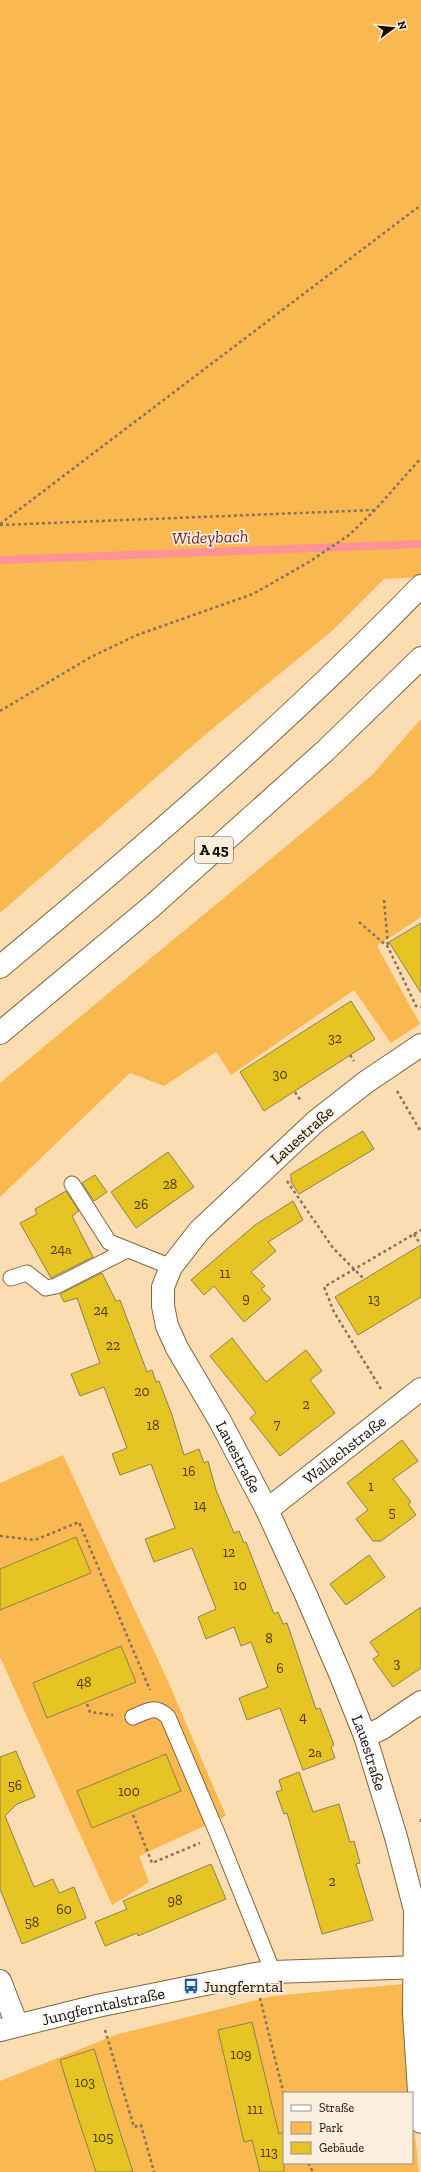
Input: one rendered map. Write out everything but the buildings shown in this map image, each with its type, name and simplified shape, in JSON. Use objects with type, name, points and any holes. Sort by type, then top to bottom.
[{"type":"main road","points":[[0,967],[111,874],[188,806],[382,626],[421,586]]},
{"type":"main road","name":"A 45","points":[[0,1033],[151,907],[325,751],[421,658]]},
{"type":"main road","name":"Lauestraße","points":[[421,1045],[384,1070],[315,1122],[199,1231],[171,1267],[164,1287],[163,1306],[168,1326],[177,1348],[220,1421],[267,1510],[338,1669],[365,1736],[396,1837],[415,1910],[418,1967],[414,2014],[421,2122]]},
{"type":"main road","name":"Wallachstraße","points":[[267,1510],[421,1389]]},
{"type":"main road","points":[[365,1736],[381,1729],[421,1702]]},
{"type":"main road","name":"Jungferntalstraße","points":[[8,2028],[97,2006],[264,1973],[418,1967]]},
{"type":"main road","points":[[0,1981],[8,2028]]},
{"type":"lane","points":[[72,1184],[109,1242],[171,1267]]},
{"type":"lane","points":[[11,1278],[26,1273],[46,1288],[56,1286],[127,1250]]},
{"type":"lane","points":[[133,1717],[152,1709],[161,1710],[168,1717],[218,1836],[264,1973]]},
{"type":"path","points":[[0,525],[421,205]]},
{"type":"path","points":[[0,711],[91,657],[137,635],[253,594],[309,562],[349,535],[376,510],[421,458]]},
{"type":"path","points":[[0,525],[376,510]]},
{"type":"path","points":[[384,900],[388,947],[416,1006],[421,1007]]},
{"type":"path","points":[[359,922],[388,947]]},
{"type":"path","points":[[384,1070],[421,1132]]},
{"type":"path","points":[[273,1161],[333,1248],[363,1278]]},
{"type":"path","points":[[394,1410],[334,1312],[324,1287],[421,1230]]},
{"type":"path","points":[[414,1234],[420,1244]]},
{"type":"path","points":[[0,1536],[35,1540],[79,1522],[154,1697],[152,1709]]},
{"type":"path","points":[[87,1704],[90,1712],[133,1717]]},
{"type":"path","points":[[133,1815],[152,1863],[218,1836]]},
{"type":"path","points":[[421,1818],[421,1824]]},
{"type":"path","points":[[264,1973],[284,2092]]},
{"type":"path","points":[[97,2006],[134,2127],[141,2125],[154,2172]]},
{"type":"green space","points":[[0,0],[421,0],[421,577],[384,579],[332,631],[206,734],[0,913]]},
{"type":"green space","points":[[421,719],[421,917],[377,946],[420,1024],[391,1043],[354,990],[231,1075],[216,1052],[164,1086],[130,1073],[0,1197],[0,1083],[371,776]]},
{"type":"green space","points":[[63,1455],[167,1679],[226,1816],[139,1856],[149,1882],[112,1905],[0,1657],[0,1483]]},
{"type":"green space","points":[[403,1984],[410,2092],[283,2092],[283,2164],[413,2164],[413,2118],[419,2172],[0,2172],[0,2081],[118,2034],[273,1996]]},
{"type":"waterway","name":"Wideybach","points":[[0,560],[421,544]]},
{"type":"place","name":"Jungferntal","points":[[191,1986]]}]
